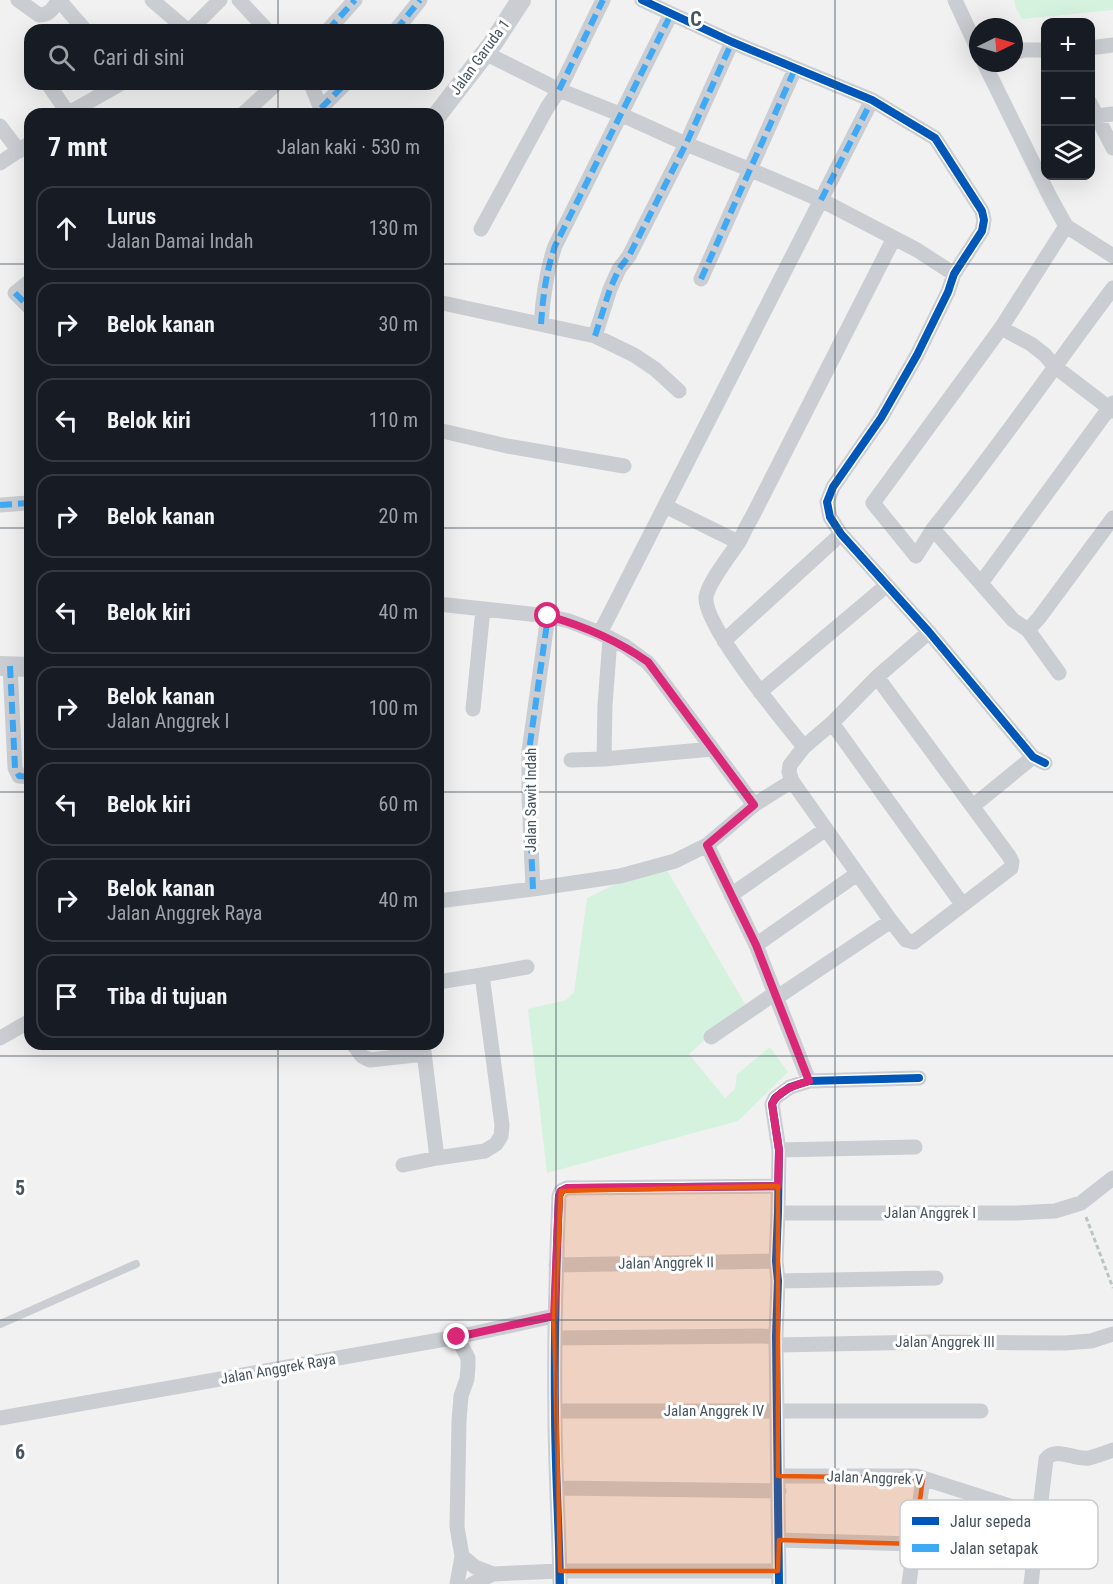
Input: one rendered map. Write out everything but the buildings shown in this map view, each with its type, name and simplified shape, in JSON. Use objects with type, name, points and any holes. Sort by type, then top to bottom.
[{"type":"street","points":[[18,0],[39,15],[47,15],[59,0],[80,24]]},
{"type":"street","points":[[152,0],[182,24]]},
{"type":"street","points":[[195,24],[220,0]]},
{"type":"street","points":[[239,0],[261,24]]},
{"type":"street","points":[[333,24],[355,0]]},
{"type":"street","points":[[401,24],[420,0]]},
{"type":"street","name":"Jalan Garuda 1","points":[[443,108],[493,43],[521,0]]},
{"type":"street","points":[[481,229],[559,90],[603,0]]},
{"type":"street","points":[[642,0],[732,42],[872,100],[935,138],[982,210],[984,220],[982,231],[954,274],[948,292],[917,355],[881,418],[832,487],[826,502],[830,517],[841,534],[1039,760],[973,806]]},
{"type":"street","points":[[955,0],[969,30]]},
{"type":"street","points":[[541,324],[543,291],[555,246],[671,14]]},
{"type":"street","points":[[595,336],[619,269],[629,256],[686,144],[732,42]]},
{"type":"street","points":[[1095,47],[1113,45]]},
{"type":"street","points":[[1023,50],[1041,50]]},
{"type":"street","points":[[485,53],[559,90],[821,201],[917,250],[954,274]]},
{"type":"street","points":[[701,279],[795,69]]},
{"type":"street","points":[[991,72],[1066,226],[1113,256]]},
{"type":"street","points":[[52,90],[63,108]]},
{"type":"street","points":[[78,108],[109,90]]},
{"type":"street","points":[[250,108],[269,90]]},
{"type":"street","points":[[313,90],[321,108]]},
{"type":"street","points":[[325,108],[340,90]]},
{"type":"street","points":[[604,759],[605,636],[665,506],[872,100]]},
{"type":"street","points":[[1095,110],[1113,114]]},
{"type":"street","points":[[1095,114],[1113,147]]},
{"type":"street","points":[[0,126],[24,146]]},
{"type":"street","points":[[0,163],[24,148]]},
{"type":"street","points":[[1066,226],[1001,328],[873,503],[916,556],[933,529],[979,472],[1113,288]]},
{"type":"street","points":[[804,747],[760,692],[724,641],[706,607],[706,595],[723,563],[738,542],[894,238]]},
{"type":"street","points":[[24,286],[15,293],[24,302]]},
{"type":"street","points":[[444,303],[595,336],[634,355],[655,369],[679,391]]},
{"type":"street","points":[[981,583],[1112,408],[1054,366],[1046,355],[1031,344],[1001,328]]},
{"type":"street","points":[[444,431],[507,446],[624,466]]},
{"type":"street","points":[[0,505],[24,503]]},
{"type":"street","points":[[665,506],[738,542]]},
{"type":"street","points":[[1028,630],[1113,518]]},
{"type":"street","points":[[933,529],[1013,620],[1028,630],[1059,673]]},
{"type":"street","points":[[724,641],[841,534]]},
{"type":"street","points":[[760,692],[887,585]]},
{"type":"street","points":[[444,605],[548,616],[568,621],[625,646],[648,662],[754,805]]},
{"type":"street","points":[[473,709],[483,609]]},
{"type":"street","name":"Jalan Sawit Indah","points":[[533,889],[529,751],[548,616]]},
{"type":"street","points":[[877,677],[1010,856],[1012,862],[1011,868],[914,942],[906,940],[856,874],[792,781],[789,771],[790,765],[804,747],[832,723],[877,677],[929,632]]},
{"type":"street","points":[[24,668],[5,666],[15,768],[19,776],[24,776]]},
{"type":"street","points":[[832,723],[962,904]]},
{"type":"street","points":[[571,760],[712,749]]},
{"type":"street","points":[[444,900],[620,876],[675,861],[707,845],[754,805],[792,781]]},
{"type":"street","points":[[731,895],[826,829]]},
{"type":"street","points":[[707,845],[756,945],[806,1073]]},
{"type":"street","points":[[756,945],[856,874]]},
{"type":"street","points":[[711,1037],[891,921]]},
{"type":"street","points":[[444,981],[527,967]]},
{"type":"street","points":[[403,1165],[485,1151],[496,1144],[501,1136],[502,1125],[482,975]]},
{"type":"street","points":[[0,1038],[24,1024]]},
{"type":"street","points":[[358,1050],[362,1056],[370,1060],[419,1050]]},
{"type":"street","points":[[424,1050],[437,1158]]},
{"type":"street","points":[[462,1556],[475,1567],[493,1574],[560,1577],[779,1578],[776,1340],[778,1281],[776,1261],[779,1150],[772,1104],[806,1073],[919,1078]]},
{"type":"street","points":[[779,1150],[915,1147]]},
{"type":"street","points":[[1081,1203],[1113,1178]]},
{"type":"street","points":[[560,1577],[554,1316],[561,1191],[567,1188],[778,1186]]},
{"type":"street","name":"Jalan Anggrek I","points":[[778,1213],[1016,1214],[1054,1211],[1081,1203]]},
{"type":"street","name":"Jalan Anggrek II","points":[[556,1265],[776,1261]]},
{"type":"street","points":[[778,1281],[936,1278]]},
{"type":"street","name":"Jalan Anggrek Raya","points":[[0,1418],[457,1337],[554,1316]]},
{"type":"street","name":"Jalan Anggrek III","points":[[556,1338],[1065,1343],[1091,1341],[1113,1334]]},
{"type":"street","points":[[457,1337],[468,1358],[467,1379],[461,1396],[457,1452],[457,1527],[462,1556],[457,1584]]},
{"type":"street","name":"Jalan Anggrek IV","points":[[555,1411],[981,1411]]},
{"type":"street","points":[[1040,1500],[1046,1459],[1050,1454],[1055,1452],[1077,1458],[1088,1458],[1113,1450]]},
{"type":"street","name":"Jalan Anggrek V","points":[[558,1488],[778,1484],[916,1476],[991,1500]]},
{"type":"street","points":[[920,1500],[923,1478]]},
{"type":"street","points":[[779,1540],[900,1544]]},
{"type":"street","points":[[909,1584],[911,1569]]},
{"type":"street","points":[[1031,1584],[1033,1569]]},
{"type":"street","points":[[472,1584],[493,1574]]},
{"type":"lane","points":[[0,1324],[136,1264]]},
{"type":"path","points":[[1081,1203],[1113,1288]]},
{"type":"highlighted area","points":[[778,1186],[778,1476],[923,1478],[914,1544],[779,1540],[778,1571],[560,1571],[554,1316],[561,1191]]},
{"type":"green space","points":[[1014,0],[1113,0],[1113,10],[1023,19]]},
{"type":"green space","points":[[662,869],[668,872],[745,1004],[689,1054],[725,1098],[735,1089],[737,1074],[770,1047],[788,1072],[738,1121],[547,1173],[528,1009],[566,1000],[574,992],[587,898],[614,885]]},
{"type":"marked path","points":[[333,24],[355,0]]},
{"type":"marked path","points":[[401,24],[420,0]]},
{"type":"marked path","points":[[559,90],[603,0]]},
{"type":"marked path","points":[[541,324],[545,284],[555,246],[671,14]]},
{"type":"marked path","points":[[595,336],[619,269],[629,256],[686,144],[732,42]]},
{"type":"marked path","points":[[701,279],[795,69]]},
{"type":"marked path","points":[[321,108],[339,90]]},
{"type":"marked path","points":[[821,200],[872,100]]},
{"type":"marked path","points":[[15,293],[24,302]]},
{"type":"marked path","points":[[0,505],[24,503]]},
{"type":"marked path","points":[[533,889],[529,751],[548,616]]},
{"type":"marked path","points":[[10,666],[15,768],[19,776],[24,776]]},
{"type":"cycle path","points":[[642,0],[732,42],[872,100],[935,138],[982,211],[984,220],[982,231],[954,274],[948,292],[917,355],[881,418],[833,487],[827,502],[830,517],[841,534],[929,632],[1033,757],[1045,763]]},
{"type":"cycle path","points":[[779,1584],[776,1336],[779,1150],[772,1104],[775,1098],[790,1087],[809,1081],[919,1078]]},
{"type":"cycle path","points":[[560,1584],[555,1357],[558,1223],[561,1191],[567,1188],[778,1186]]},
{"type":"route","points":[[457,1337],[554,1316],[559,1196],[561,1191],[567,1188],[778,1186],[779,1150],[772,1104],[775,1098],[790,1087],[809,1081],[756,945],[707,845],[754,805],[648,662],[625,646],[600,633],[548,616]]}]
